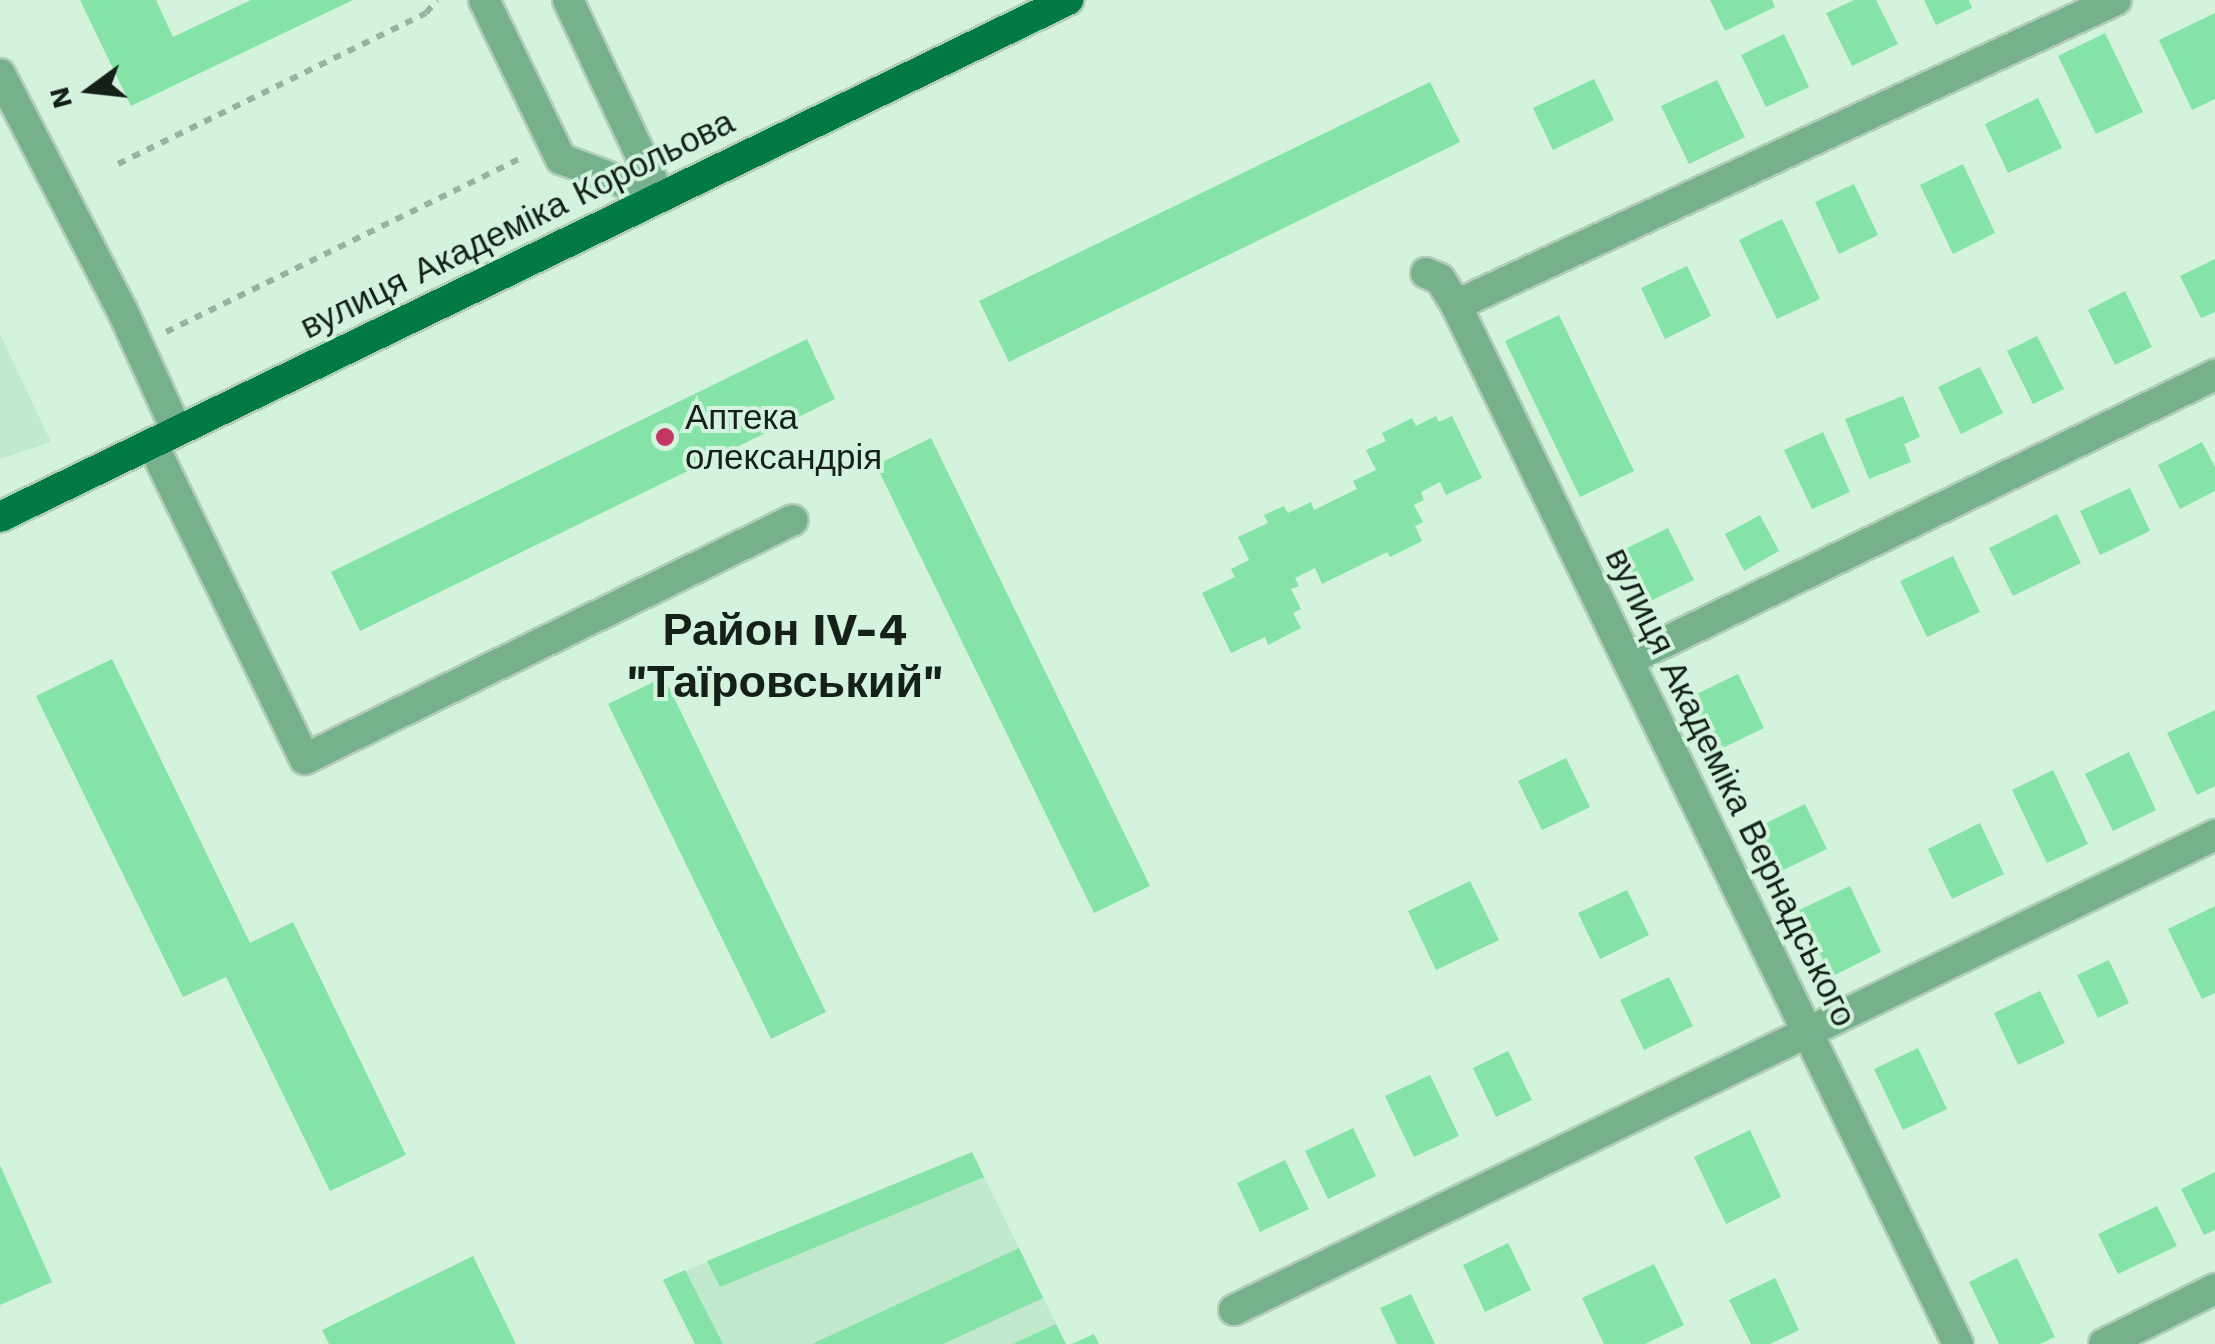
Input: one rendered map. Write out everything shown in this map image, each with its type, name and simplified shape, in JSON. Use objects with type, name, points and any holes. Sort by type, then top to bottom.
[{"type":"main road","name":"вулиця Академіка Корольова","points":[[0,517],[1068,0]]},
{"type":"street","points":[[484,0],[561,158],[660,196]]},
{"type":"street","points":[[568,0],[660,196]]},
{"type":"street","points":[[1456,305],[2116,0]]},
{"type":"street","points":[[0,74],[139,347],[165,437],[305,759],[793,520]]},
{"type":"street","name":"вулиця Академіка Вернадського","points":[[1426,273],[1440,279],[1456,305],[1958,1344]]},
{"type":"street","points":[[1628,660],[2215,375]]},
{"type":"street","points":[[1234,1310],[2215,835]]},
{"type":"street","points":[[2104,1344],[2215,1290]]},
{"type":"path","points":[[118,164],[426,14],[437,0]]},
{"type":"path","points":[[139,347],[553,142]]},
{"type":"shaded area","points":[[0,334],[51,442],[0,459]]},
{"type":"shaded area","points":[[972,1152],[1066,1344],[695,1344],[663,1280]]},
{"type":"building","points":[[80,0],[156,0],[173,37],[251,0],[353,0],[131,106]]},
{"type":"building","points":[[1710,0],[1772,0],[1775,7],[1725,31]]},
{"type":"building","points":[[1854,0],[1876,0],[1898,44],[1852,66],[1826,13]]},
{"type":"building","points":[[1924,0],[1969,0],[1972,8],[1936,25]]},
{"type":"building","points":[[2215,13],[2215,99],[2192,110],[2159,40]]},
{"type":"building","points":[[2105,33],[2143,112],[2096,134],[2058,56]]},
{"type":"building","points":[[1784,34],[1809,87],[1766,107],[1741,55]]},
{"type":"building","points":[[1594,79],[1614,120],[1553,150],[1533,108]]},
{"type":"building","points":[[1717,80],[1745,137],[1689,164],[1661,106]]},
{"type":"building","points":[[1430,82],[1460,142],[1009,362],[979,301]]},
{"type":"building","points":[[2038,98],[2062,148],[2008,173],[1985,124]]},
{"type":"building","points":[[1963,164],[1995,233],[1953,254],[1920,185]]},
{"type":"building","points":[[1854,184],[1878,235],[1839,254],[1815,202]]},
{"type":"building","points":[[1782,219],[1820,299],[1777,319],[1739,240]]},
{"type":"building","points":[[2215,259],[2215,312],[2201,318],[2180,276]]},
{"type":"building","points":[[1687,266],[1711,316],[1665,339],[1641,288]]},
{"type":"building","points":[[2125,291],[2152,347],[2115,365],[2088,310]]},
{"type":"building","points":[[1559,315],[1634,471],[1580,497],[1505,341]]},
{"type":"building","points":[[2037,336],[2064,389],[2033,404],[2007,351]]},
{"type":"building","points":[[807,339],[835,399],[360,631],[331,572]]},
{"type":"building","points":[[1980,367],[2003,413],[1961,434],[1938,387]]},
{"type":"building","points":[[1903,396],[1920,437],[1904,444],[1911,462],[1869,479],[1845,419]]},
{"type":"building","points":[[1436,416],[1439,422],[1452,416],[1482,478],[1446,495],[1440,482],[1421,492],[1424,500],[1414,505],[1423,522],[1415,526],[1422,541],[1390,557],[1387,552],[1322,584],[1315,568],[1295,578],[1299,586],[1291,589],[1301,609],[1293,613],[1301,628],[1268,645],[1265,637],[1231,653],[1202,593],[1235,577],[1231,569],[1249,560],[1238,537],[1268,523],[1264,515],[1284,506],[1288,513],[1311,502],[1314,510],[1357,489],[1353,481],[1376,470],[1366,450],[1386,441],[1382,433],[1412,418],[1416,426]]},
{"type":"building","points":[[1823,432],[1850,492],[1812,509],[1784,450]]},
{"type":"building","points":[[931,438],[1150,886],[1094,913],[876,465]]},
{"type":"building","points":[[2202,442],[2215,467],[2215,491],[2180,509],[2158,465]]},
{"type":"building","points":[[2130,488],[2150,531],[2100,555],[2080,511]]},
{"type":"building","points":[[2057,514],[2081,563],[2013,596],[1989,548]]},
{"type":"building","points":[[1760,515],[1779,551],[1744,571],[1725,534]]},
{"type":"building","points":[[1668,528],[1694,580],[1642,605],[1617,553]]},
{"type":"building","points":[[1953,556],[1980,612],[1927,637],[1900,581]]},
{"type":"building","points":[[112,659],[250,943],[293,922],[406,1155],[330,1191],[226,977],[183,997],[36,696]]},
{"type":"building","points":[[1738,674],[1764,728],[1708,755],[1682,701]]},
{"type":"building","points":[[664,677],[826,1012],[771,1039],[608,704]]},
{"type":"building","points":[[2215,710],[2215,786],[2197,795],[2167,733]]},
{"type":"building","points":[[2129,752],[2156,810],[2113,831],[2085,774]]},
{"type":"building","points":[[1566,758],[1590,807],[1542,830],[1518,781]]},
{"type":"building","points":[[2053,770],[2088,844],[2047,863],[2012,790]]},
{"type":"building","points":[[1805,804],[1827,849],[1779,872],[1758,827]]},
{"type":"building","points":[[1980,823],[2004,874],[1952,899],[1928,849]]},
{"type":"building","points":[[1470,881],[1499,940],[1436,970],[1408,911]]},
{"type":"building","points":[[1850,886],[1881,952],[1831,977],[1799,910]]},
{"type":"building","points":[[1627,890],[1649,935],[1600,959],[1578,913]]},
{"type":"building","points":[[2215,906],[2215,993],[2202,999],[2168,929]]},
{"type":"building","points":[[2109,960],[2129,1003],[2098,1018],[2077,975]]},
{"type":"building","points":[[1669,977],[1693,1026],[1644,1050],[1620,1000]]},
{"type":"building","points":[[2040,991],[2065,1043],[2018,1065],[1994,1013]]},
{"type":"building","points":[[1918,1048],[1947,1109],[1903,1130],[1874,1069]]},
{"type":"building","points":[[1508,1051],[1532,1100],[1496,1117],[1473,1068]]},
{"type":"building","points":[[1430,1075],[1459,1136],[1414,1157],[1385,1096]]},
{"type":"building","points":[[1353,1128],[1376,1176],[1328,1199],[1305,1151]]},
{"type":"building","points":[[1750,1130],[1781,1197],[1726,1224],[1694,1157]]},
{"type":"building","points":[[972,1152],[984,1177],[720,1287],[707,1261]]},
{"type":"building","points":[[1285,1160],[1309,1209],[1260,1232],[1237,1183]]},
{"type":"building","points":[[0,1165],[52,1282],[0,1305]]},
{"type":"building","points":[[2215,1172],[2215,1230],[2204,1235],[2181,1189]]},
{"type":"building","points":[[2157,1206],[2177,1246],[2118,1274],[2098,1234]]},
{"type":"building","points":[[1508,1243],[1531,1290],[1485,1312],[1463,1265]]},
{"type":"building","points":[[1019,1248],[1043,1298],[943,1344],[812,1344]]},
{"type":"building","points":[[473,1256],[516,1344],[329,1344],[322,1330]]},
{"type":"building","points":[[2017,1258],[2055,1337],[2040,1344],[1999,1344],[1969,1282]]},
{"type":"building","points":[[1654,1264],[1684,1325],[1645,1344],[1604,1344],[1582,1298]]},
{"type":"building","points":[[685,1270],[723,1344],[695,1344],[663,1280]]},
{"type":"building","points":[[1775,1278],[1799,1330],[1770,1344],[1751,1344],[1729,1300]]},
{"type":"building","points":[[1411,1294],[1435,1344],[1397,1344],[1380,1308]]},
{"type":"building","points":[[1056,1324],[1066,1344],[1013,1344]]},
{"type":"building","points":[[1094,1334],[1099,1344],[1072,1344]]},
{"type":"place","name":"Аптека олександрія","points":[[665,437]]},
{"type":"district","name":"Район IV-4 \"Таїровський\"","points":[[785,656]]}]
